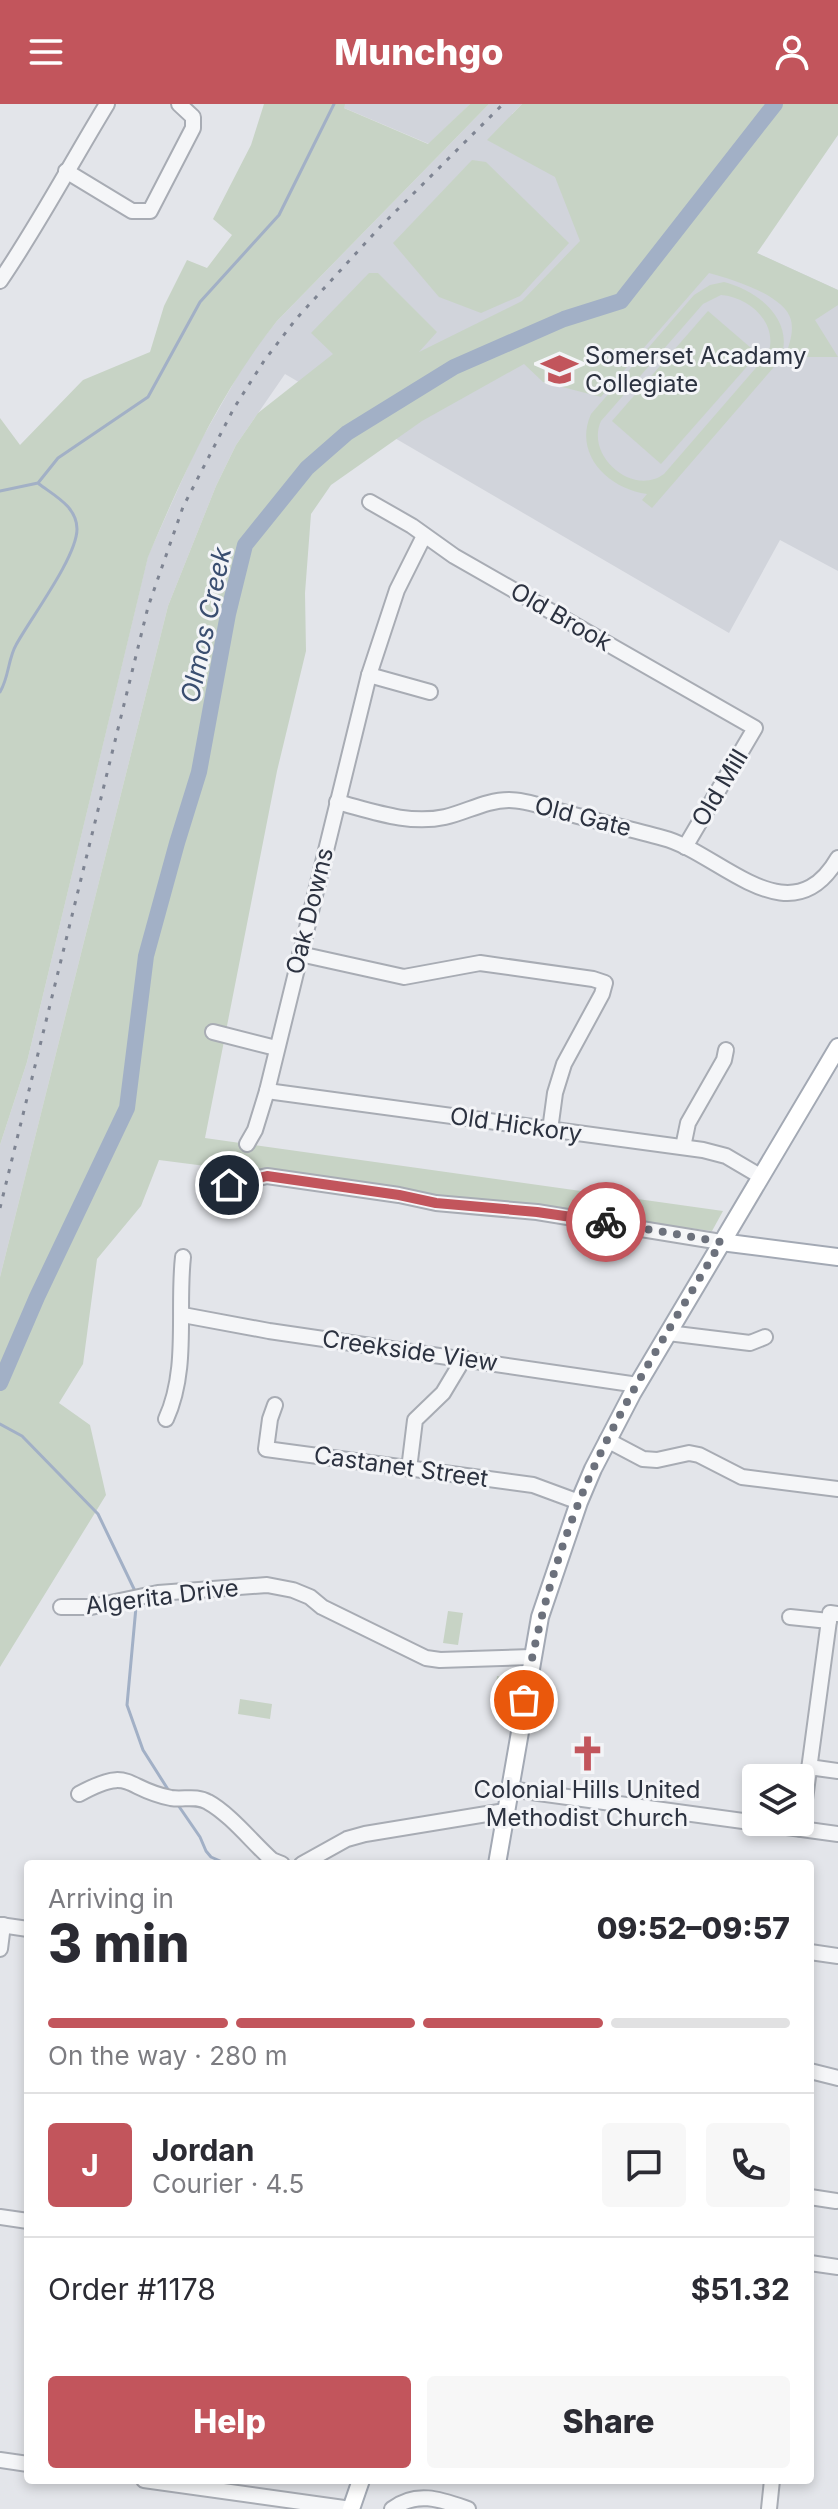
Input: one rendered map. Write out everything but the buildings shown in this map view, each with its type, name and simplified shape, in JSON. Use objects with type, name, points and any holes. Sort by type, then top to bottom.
[{"type":"main road","points":[[498,1860],[540,1617],[579,1502],[607,1440],[638,1385],[838,1047]]},
{"type":"main road","points":[[721,1242],[838,1257]]},
{"type":"main road","points":[[351,2509],[360,2484]]},
{"type":"street","points":[[0,281],[32,234],[107,104]]},
{"type":"street","points":[[66,171],[132,211],[150,211],[193,128],[193,117],[179,104]]},
{"type":"street","name":"Old Brook","points":[[370,502],[454,556],[755,728]]},
{"type":"street","name":"Oak Downs","points":[[247,1144],[255,1130],[267,1091],[369,675],[393,600],[424,536]]},
{"type":"street","points":[[369,675],[430,692]]},
{"type":"street","name":"Old Mill","points":[[685,847],[755,728]]},
{"type":"street","name":"Old Gate","points":[[337,802],[392,816],[419,819],[444,817],[487,803],[519,801],[669,839],[760,888],[807,896],[838,858]]},
{"type":"street","points":[[300,954],[404,977],[480,963],[605,983],[559,1078],[550,1130]]},
{"type":"street","points":[[213,1032],[276,1048]]},
{"type":"street","points":[[683,1147],[688,1123],[724,1060],[726,1050]]},
{"type":"street","name":"Old Hickory","points":[[267,1091],[683,1147],[726,1156],[760,1176]]},
{"type":"street","points":[[229,1185],[267,1176],[436,1203],[537,1212],[721,1242]]},
{"type":"street","points":[[166,1419],[176,1397],[183,1315],[183,1257]]},
{"type":"street","name":"Creekside View","points":[[183,1315],[269,1331],[638,1385]]},
{"type":"street","points":[[668,1333],[750,1343],[765,1337]]},
{"type":"street","points":[[409,1469],[415,1420],[443,1393],[464,1358]]},
{"type":"street","name":"Castanet Street","points":[[275,1405],[266,1449],[533,1485],[579,1502]]},
{"type":"street","points":[[607,1440],[643,1459],[657,1460],[689,1453],[742,1477],[838,1489]]},
{"type":"street","name":"Algerita Drive","points":[[61,1607],[91,1607],[175,1591],[281,1586],[310,1597],[322,1607],[426,1658],[532,1657]]},
{"type":"street","points":[[790,1617],[832,1616],[809,1764]]},
{"type":"street","points":[[814,1768],[838,1771]]},
{"type":"street","points":[[79,1794],[102,1782],[121,1779],[171,1798],[199,1798],[213,1806],[272,1860]]},
{"type":"street","points":[[509,1789],[742,1821]]},
{"type":"street","points":[[309,1860],[347,1839],[365,1834],[505,1811]]},
{"type":"street","points":[[814,1831],[838,1834]]},
{"type":"street","points":[[0,1949],[2,1925],[24,1928]]},
{"type":"street","points":[[814,1953],[838,1956]]},
{"type":"street","points":[[814,2072],[838,2078]]},
{"type":"street","points":[[814,2198],[836,2201]]},
{"type":"street","points":[[0,2217],[24,2220]]},
{"type":"street","points":[[814,2264],[838,2267]]},
{"type":"street","points":[[0,2460],[24,2463]]},
{"type":"street","points":[[173,2484],[351,2509]]},
{"type":"street","points":[[769,2509],[772,2484]]},
{"type":"street","points":[[392,2509],[425,2497],[468,2509]]},
{"type":"shaded area","points":[[335,104],[470,104],[429,144]]},
{"type":"shaded area","name":"Somerset Acadamy Collegiate","points":[[489,104],[522,104],[512,114],[757,253],[838,290],[838,571],[780,540],[729,633],[285,374],[236,445],[216,486],[168,606],[0,1277],[0,1145],[27,1062],[148,556],[196,449],[249,356],[277,321]]},
{"type":"green space","points":[[264,104],[345,104],[344,108],[428,144],[470,104],[489,104],[277,321],[238,376],[189,464],[148,557],[27,1062],[0,1145],[0,418],[20,445],[83,380],[150,352],[164,306],[187,260],[207,268],[232,235],[213,219],[251,145]]},
{"type":"green space","points":[[522,104],[838,104],[838,135],[757,253],[838,290],[838,305],[815,320],[838,357],[785,357],[792,330],[787,311],[756,289],[709,273],[601,397],[543,382],[524,364],[422,421],[331,485],[311,514],[305,593],[306,651],[277,771],[205,1138],[723,1211],[712,1231],[159,1160],[141,1206],[97,1259],[83,1364],[59,1403],[90,1425],[106,1495],[0,1667],[0,1277],[168,606],[216,486],[236,445],[258,413],[333,354],[311,333],[369,273],[378,273],[437,332],[419,352],[522,301],[580,241],[555,177],[487,140]]},
{"type":"green space","points":[[472,160],[486,162],[569,243],[520,296],[481,313],[439,297],[393,243]]},
{"type":"green space","points":[[724,282],[761,300],[779,321],[784,346],[780,360],[652,508],[642,500],[647,494],[619,485],[598,467],[587,443],[587,429],[591,414],[694,295],[710,285]],"holes":[[[721,295],[752,307],[766,323],[770,343],[768,354],[664,474],[652,480],[626,477],[606,459],[600,447],[598,434],[601,421],[703,304]]]},
{"type":"green space","points":[[708,311],[758,354],[661,464],[612,421]]},
{"type":"green space","points":[[448,1611],[463,1613],[458,1645],[443,1643]]},
{"type":"green space","points":[[497,1676],[512,1678],[507,1710],[493,1708]]},
{"type":"green space","points":[[240,1699],[272,1704],[270,1719],[238,1714]]},
{"type":"waterway","points":[[0,491],[38,483],[58,458],[148,397],[200,302],[279,215],[334,104]]},
{"type":"waterway","name":"Olmos Creek","points":[[0,1383],[37,1297],[127,1108],[146,956],[199,772],[228,614],[245,545],[307,468],[347,433],[454,367],[564,319],[621,301],[775,104]]},
{"type":"waterway","points":[[0,692],[16,645],[61,571],[75,541],[77,529],[73,514],[39,484]]},
{"type":"waterway","points":[[0,1424],[22,1436],[98,1514],[135,1591]]},
{"type":"waterway","points":[[136,1607],[127,1705],[143,1750],[169,1791]]},
{"type":"waterway","points":[[178,1805],[206,1851],[218,1860]]},
{"type":"railway","points":[[0,1208],[148,607],[183,507],[234,408],[296,319],[380,227],[503,104]]},
{"type":"way so far","points":[[524,1700],[540,1617],[593,1469],[632,1394],[721,1242],[606,1222]]},
{"type":"place","name":"Somerset Acadamy Collegiate","points":[[559,370]]},
{"type":"place","name":"Colonial Hills United Methodist Church","points":[[587,1753]]},
{"type":"route","points":[[229,1185],[267,1176],[436,1203],[606,1222]]}]
